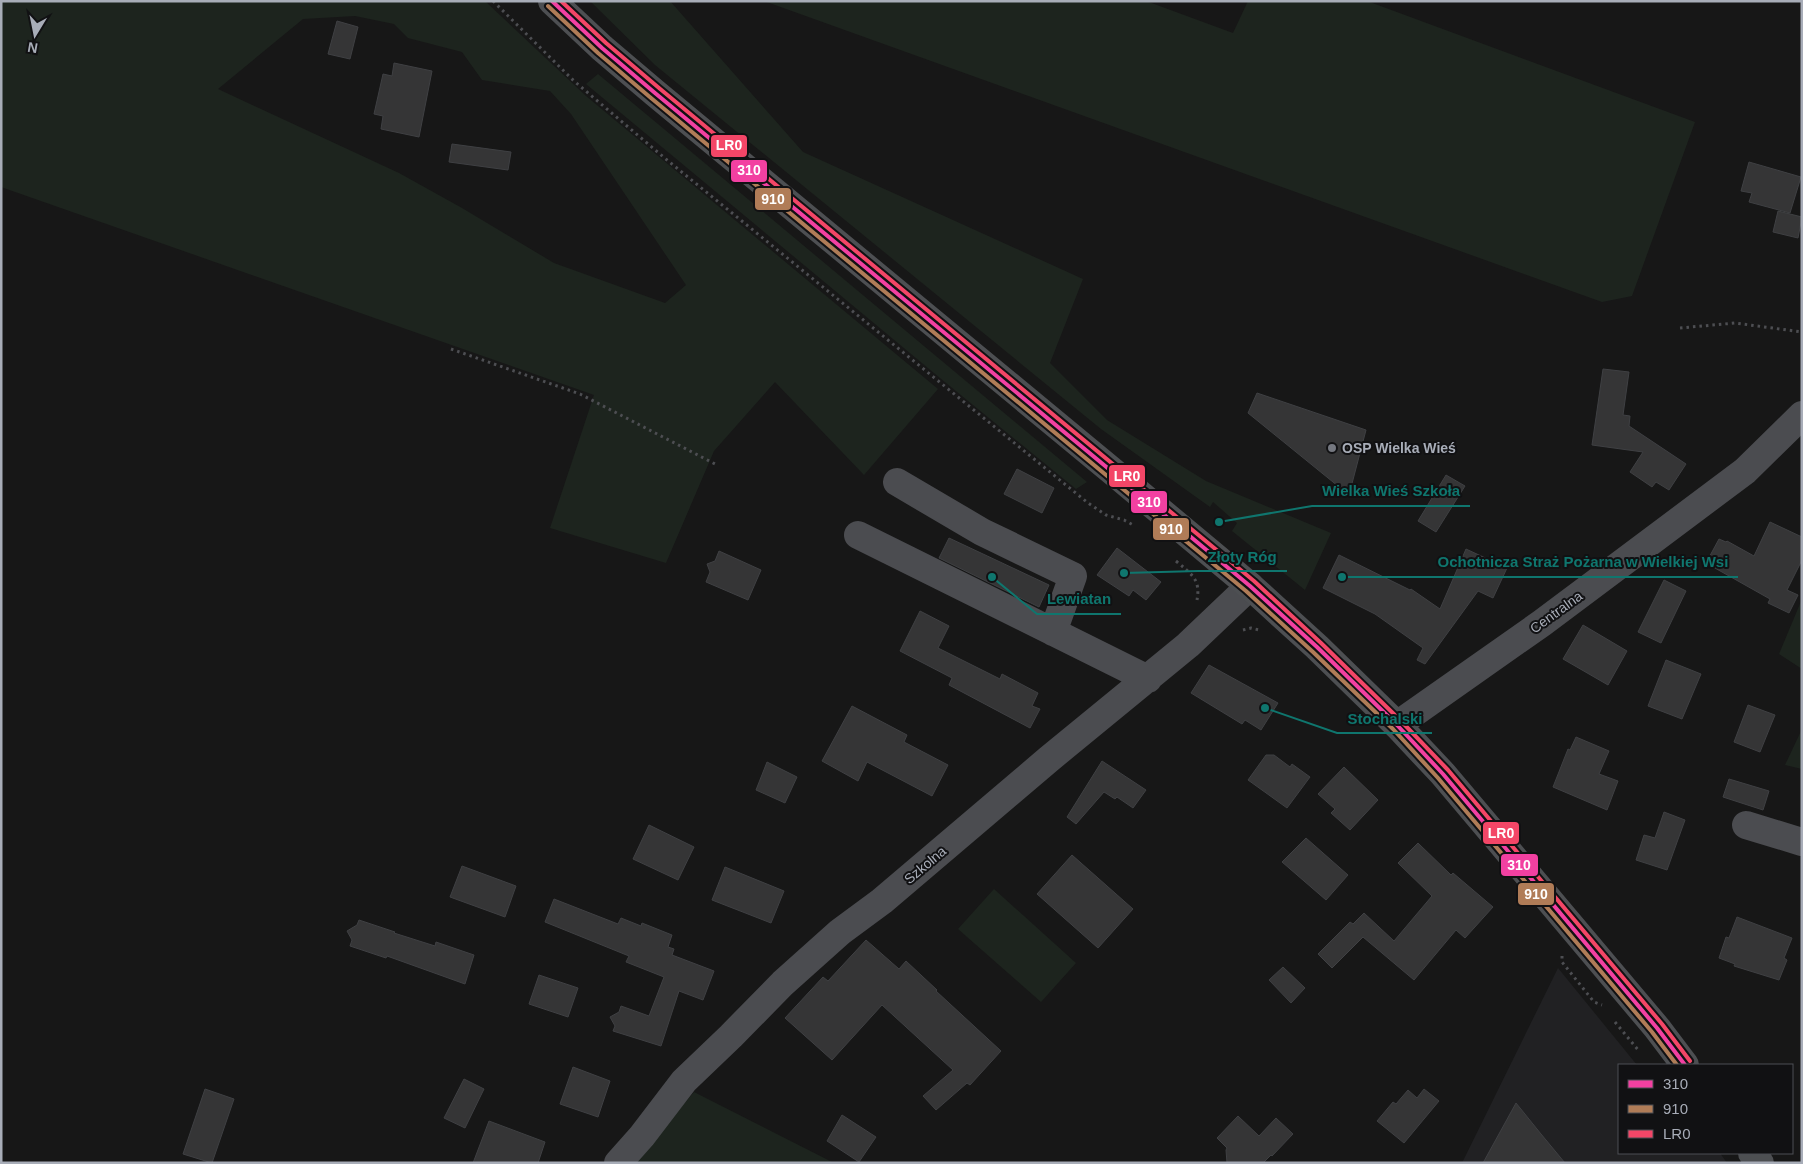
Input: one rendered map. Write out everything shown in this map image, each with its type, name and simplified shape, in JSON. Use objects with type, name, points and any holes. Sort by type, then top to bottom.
[{"type":"main road","points":[[552,1],[602,48],[655,93],[1250,586],[1318,647],[1398,725],[1449,781],[1657,1028],[1684,1064]]},
{"type":"street","name":"Centralna","points":[[1398,725],[1542,623],[1745,471],[1802,415]]},
{"type":"street","points":[[897,482],[982,532],[1073,576],[1054,632]]},
{"type":"street","points":[[858,535],[1148,679]]},
{"type":"street","name":"Szkolna","points":[[618,1163],[642,1136],[684,1081],[782,983],[840,932],[882,901],[1049,759],[1188,646],[1250,586]]},
{"type":"street","points":[[1746,825],[1802,842]]},
{"type":"path","points":[[493,1],[574,81],[660,154],[1088,503],[1106,515],[1124,520],[1135,526]]},
{"type":"path","points":[[1680,328],[1735,324],[1802,332]]},
{"type":"path","points":[[451,348],[580,394],[718,465]]},
{"type":"path","points":[[1170,556],[1191,574],[1199,586],[1195,608]]},
{"type":"path","points":[[1235,632],[1251,628],[1264,632]]},
{"type":"path","points":[[1560,950],[1562,962],[1594,1002],[1600,1003],[1606,1009]]},
{"type":"path","points":[[1612,1018],[1640,1052]]},
{"type":"shaded area","points":[[1,1],[485,1],[586,96],[938,389],[864,475],[775,382],[714,451],[666,563],[550,528],[594,395],[1,187]],"holes":[[[355,16],[394,24],[408,38],[462,52],[482,80],[550,91],[571,114],[686,285],[665,303],[554,263],[399,173],[218,89],[303,19]]]},
{"type":"shaded area","points":[[590,1],[670,1],[803,152],[1083,279],[1050,363],[1107,420],[1206,481],[1331,533],[1305,590],[1232,531],[1237,523],[1213,502],[1210,507],[1101,429],[655,65]]},
{"type":"shaded area","points":[[764,1],[1146,1],[1233,33],[1248,1],[1367,1],[1695,122],[1632,296],[1602,302]]},
{"type":"shaded area","points":[[598,74],[1087,482],[1076,489],[586,84]]},
{"type":"shaded area","points":[[1802,599],[1802,669],[1779,654]]},
{"type":"shaded area","points":[[1802,729],[1802,769],[1785,765]]},
{"type":"shaded area","points":[[994,889],[1076,963],[1041,1002],[958,929]]},
{"type":"shaded area","points":[[1558,968],[1636,1064],[1618,1064],[1618,1154],[1721,1154],[1727,1163],[1462,1163]]},
{"type":"shaded area","points":[[694,1092],[834,1163],[633,1163]]},
{"type":"building","points":[[337,21],[358,27],[350,59],[328,54]]},
{"type":"building","points":[[394,63],[432,71],[419,137],[381,129],[383,116],[374,114],[383,74],[392,76]]},
{"type":"building","points":[[452,144],[511,152],[508,170],[449,162]]},
{"type":"building","points":[[1749,162],[1801,177],[1790,213],[1749,202],[1752,193],[1741,191]]},
{"type":"building","points":[[1778,211],[1802,217],[1798,238],[1773,232]]},
{"type":"building","points":[[1603,369],[1629,372],[1623,415],[1630,416],[1629,426],[1686,464],[1669,490],[1656,482],[1652,487],[1630,472],[1643,452],[1592,445]]},
{"type":"building","points":[[1257,393],[1366,430],[1349,495],[1248,413]]},
{"type":"building","points":[[1017,469],[1054,488],[1042,513],[1004,494]]},
{"type":"building","points":[[1446,475],[1465,486],[1436,532],[1418,521]]},
{"type":"building","points":[[1770,522],[1802,537],[1802,560],[1787,590],[1798,595],[1789,613],[1768,603],[1770,599],[1706,563],[1719,539],[1727,541],[1754,556]]},
{"type":"building","points":[[949,538],[1049,585],[1039,607],[939,558]]},
{"type":"building","points":[[1117,548],[1161,582],[1146,600],[1133,590],[1129,596],[1097,575]]},
{"type":"building","points":[[1466,549],[1507,568],[1493,598],[1478,591],[1425,664],[1417,660],[1423,648],[1375,614],[1323,588],[1339,555],[1411,589],[1440,609]]},
{"type":"building","points":[[719,551],[761,570],[748,600],[706,582],[710,572],[707,564],[715,561]]},
{"type":"building","points":[[1664,580],[1686,591],[1661,643],[1638,632]]},
{"type":"building","points":[[920,611],[949,626],[938,648],[1000,679],[1002,674],[1038,693],[1032,706],[1040,709],[1030,728],[949,685],[952,678],[900,651]]},
{"type":"building","points":[[1583,625],[1627,651],[1608,685],[1563,659]]},
{"type":"building","points":[[1666,660],[1701,674],[1682,719],[1648,706]]},
{"type":"building","points":[[1209,665],[1278,703],[1261,730],[1245,720],[1242,724],[1191,693]]},
{"type":"building","points":[[1748,705],[1775,715],[1760,752],[1734,742]]},
{"type":"building","points":[[852,706],[907,735],[904,742],[948,765],[932,796],[867,762],[858,781],[822,761]]},
{"type":"building","points":[[1576,737],[1609,751],[1599,774],[1618,781],[1607,810],[1553,787],[1568,749],[1570,750]]},
{"type":"building","points":[[1266,755],[1274,755],[1290,767],[1292,764],[1310,777],[1287,808],[1248,780]]},
{"type":"building","points":[[1102,761],[1146,790],[1133,808],[1117,797],[1115,799],[1104,792],[1076,824],[1067,817]]},
{"type":"building","points":[[767,762],[797,777],[785,803],[756,790]]},
{"type":"building","points":[[1344,767],[1378,800],[1350,830],[1331,813],[1335,809],[1318,794]]},
{"type":"building","points":[[1729,779],[1769,791],[1763,810],[1723,797]]},
{"type":"building","points":[[1664,812],[1685,820],[1667,870],[1636,860],[1644,835],[1655,838]]},
{"type":"building","points":[[649,825],[694,847],[678,880],[633,859]]},
{"type":"building","points":[[1306,838],[1348,875],[1326,900],[1282,862]]},
{"type":"building","points":[[1418,843],[1451,875],[1453,873],[1493,907],[1465,938],[1456,930],[1414,980],[1363,937],[1332,968],[1318,954],[1350,922],[1353,924],[1364,913],[1394,941],[1432,896],[1398,863]]},
{"type":"building","points":[[1072,855],[1133,909],[1098,948],[1037,894]]},
{"type":"building","points":[[462,866],[516,886],[505,917],[450,897]]},
{"type":"building","points":[[725,867],[784,891],[771,923],[712,900]]},
{"type":"building","points":[[554,899],[618,924],[621,918],[641,926],[642,923],[672,935],[668,947],[674,949],[672,955],[714,971],[703,1000],[679,991],[661,1046],[613,1031],[615,1026],[610,1017],[619,1012],[621,1006],[649,1016],[664,977],[626,962],[629,956],[545,922]]},
{"type":"building","points":[[1737,917],[1792,938],[1784,958],[1787,960],[1779,980],[1734,966],[1735,964],[1719,958],[1726,937],[1729,938]]},
{"type":"building","points":[[359,920],[435,946],[436,942],[474,955],[465,984],[387,956],[386,958],[350,946],[352,940],[347,931],[357,925]]},
{"type":"building","points":[[866,940],[899,969],[906,961],[1001,1051],[970,1085],[967,1083],[936,1110],[923,1096],[953,1070],[882,1005],[832,1060],[785,1018],[823,977],[828,981]]},
{"type":"building","points":[[1283,967],[1305,988],[1291,1003],[1269,980]]},
{"type":"building","points":[[539,975],[578,988],[568,1017],[529,1004]]},
{"type":"building","points":[[573,1067],[610,1081],[598,1117],[560,1104]]},
{"type":"building","points":[[464,1079],[484,1089],[465,1128],[444,1118]]},
{"type":"building","points":[[205,1089],[234,1099],[212,1163],[183,1154]]},
{"type":"building","points":[[1424,1089],[1439,1101],[1404,1143],[1377,1121],[1393,1102],[1396,1104],[1408,1090],[1417,1098]]},
{"type":"building","points":[[1516,1103],[1541,1134],[1565,1163],[1483,1163]]},
{"type":"building","points":[[842,1115],[876,1137],[859,1162],[827,1141]]},
{"type":"building","points":[[1238,1116],[1259,1136],[1276,1118],[1293,1134],[1263,1163],[1227,1163],[1227,1148],[1217,1138]]},
{"type":"building","points":[[489,1121],[545,1142],[538,1163],[473,1163]]},
{"type":"transit line","name":"310","points":[[552,1],[602,48],[655,93],[1250,586],[1317,647],[1397,725],[1443,774],[1657,1028],[1684,1064]]},
{"type":"transit line","name":"LR0","points":[[561,1],[606,43],[659,88],[1254,581],[1321,643],[1448,770],[1662,1024],[1690,1061]]},
{"type":"transit line","name":"910","points":[[548,6],[598,53],[651,98],[1246,591],[1313,652],[1393,729],[1438,778],[1652,1032],[1676,1064]]},
{"type":"place","name":"OSP Wielka Wieś","points":[[1332,448]]},
{"type":"place","name":"Wielka Wieś Szkoła","points":[[1219,522]]},
{"type":"place","name":"Złoty Róg","points":[[1124,573]]},
{"type":"place","name":"Lewiatan","points":[[992,577]]},
{"type":"place","name":"Ochotnicza Straż Pożarna w Wielkiej Wsi","points":[[1342,577]]},
{"type":"place","name":"Stochalski","points":[[1265,708]]}]
